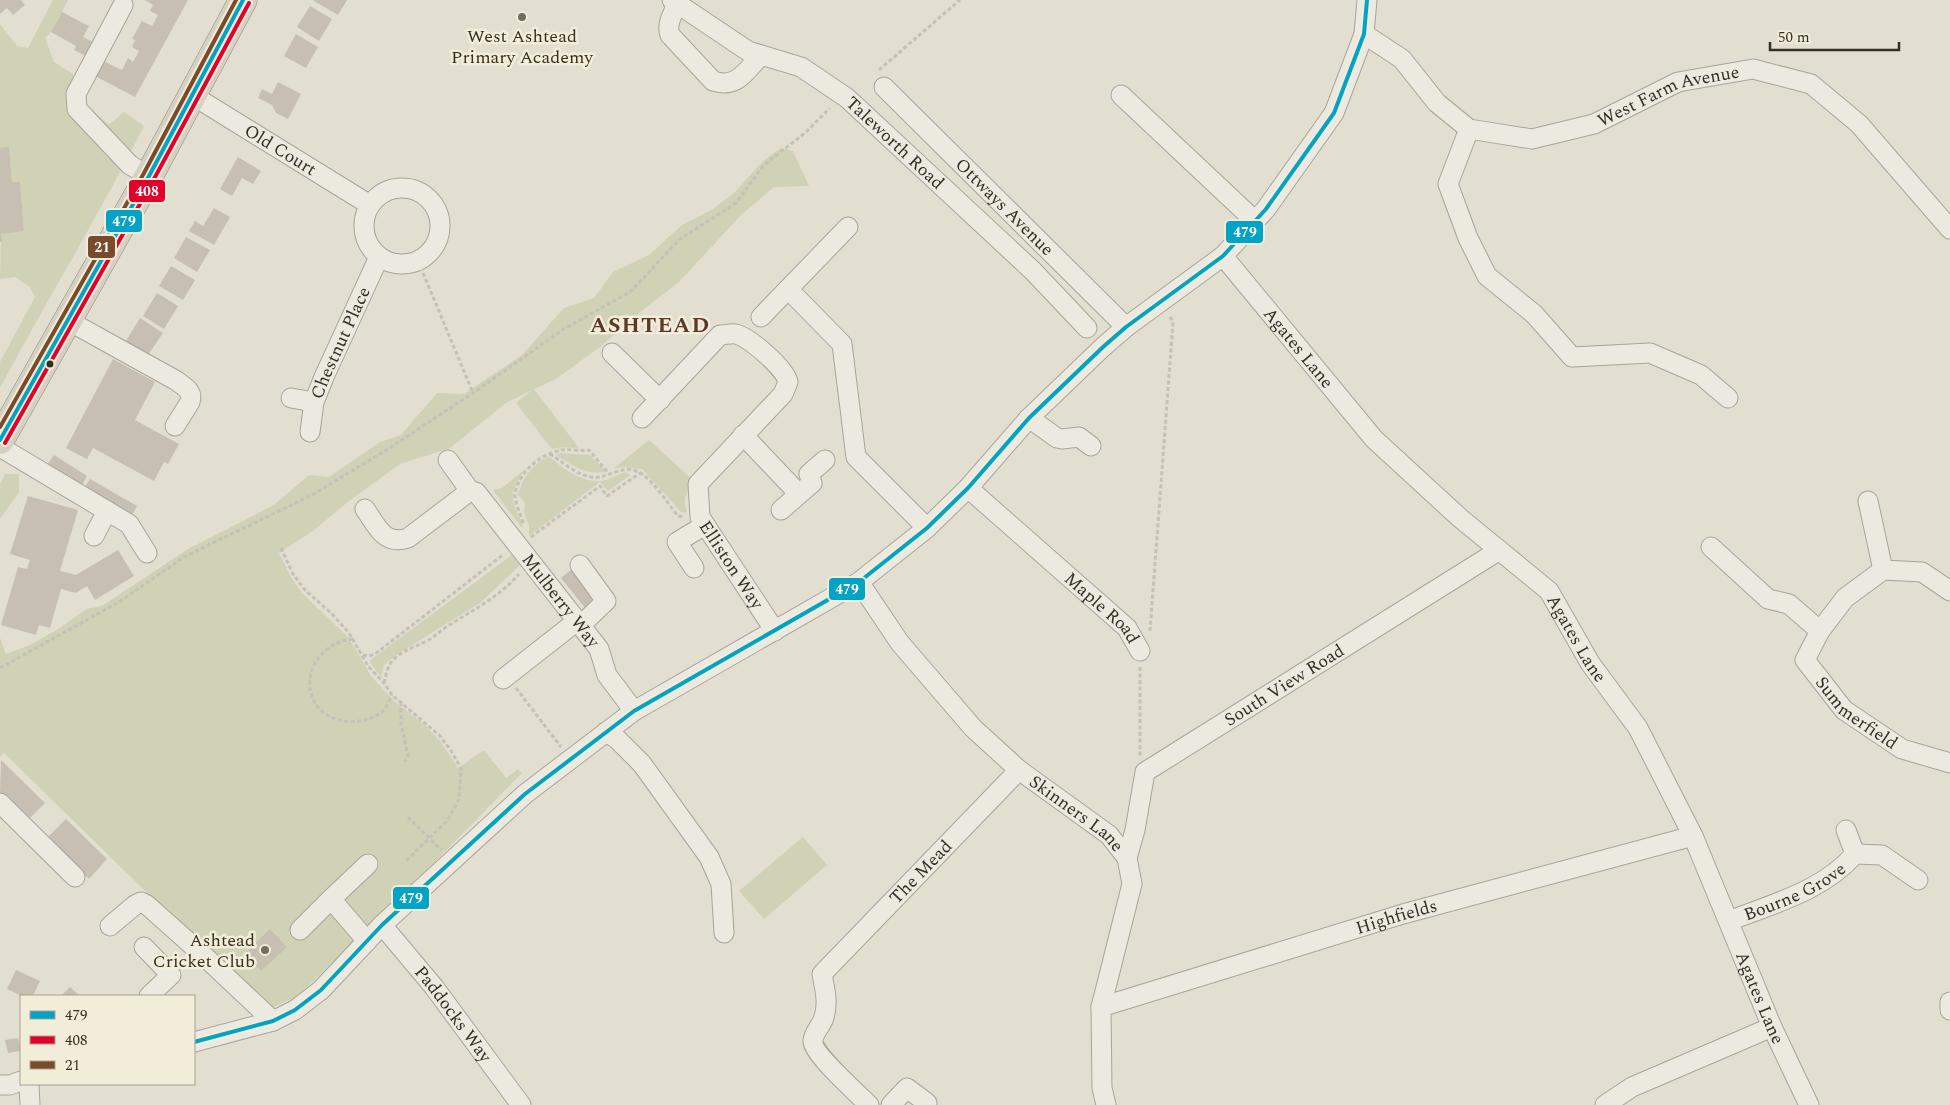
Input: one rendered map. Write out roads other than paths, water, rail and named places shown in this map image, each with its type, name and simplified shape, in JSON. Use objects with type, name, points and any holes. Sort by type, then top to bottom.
[{"type":"highway","points":[[0,440],[149,176],[243,0]]},
{"type":"street","points":[[195,1042],[273,1021],[295,1010],[322,990],[382,925],[525,794],[570,759],[634,711],[859,582],[927,528],[968,488],[1029,418],[1126,327],[1223,256],[1266,209],[1334,113],[1364,34],[1367,0]]},
{"type":"street","points":[[675,2],[668,29],[670,34],[713,81],[721,84],[731,83],[739,78],[761,55]]},
{"type":"street","name":"Taleworth Road","points":[[675,2],[748,51],[801,67],[843,95],[1033,271],[1088,328]]},
{"type":"street","points":[[124,5],[76,94],[77,109],[130,165],[149,176]]},
{"type":"street","name":"West Farm Avenue","points":[[1364,34],[1402,59],[1437,104],[1469,129],[1532,139],[1594,124],[1678,82],[1753,69],[1811,84],[1859,124],[1950,229]]},
{"type":"street","name":"Ottways Avenue","points":[[880,79],[1126,327]]},
{"type":"street","name":"Old Court","points":[[192,95],[370,205]]},
{"type":"street","points":[[1121,95],[1255,221]]},
{"type":"street","points":[[1469,129],[1448,184],[1468,238],[1487,276],[1534,314],[1572,357],[1650,353],[1702,375],[1728,398]]},
{"type":"street","points":[[405,188],[424,194],[437,210],[440,230],[433,248],[418,261],[398,264],[379,257],[367,242],[364,223],[370,205],[385,191],[405,188]]},
{"type":"street","points":[[761,317],[848,227]]},
{"type":"street","name":"Agates Lane","points":[[1223,256],[1374,439],[1498,551],[1548,591],[1590,664],[1638,728],[1693,836],[1772,1027],[1809,1105]]},
{"type":"street","name":"Chestnut Place","points":[[310,432],[314,402],[379,257]]},
{"type":"street","points":[[788,289],[842,344],[856,457],[927,528]]},
{"type":"street","points":[[67,320],[177,381],[189,391],[190,402],[175,426]]},
{"type":"street","name":"Elliston Way","points":[[660,400],[720,336],[734,334],[746,338],[783,371],[787,377],[786,388],[698,484],[702,521],[774,631]]},
{"type":"street","points":[[612,353],[660,400],[642,418]]},
{"type":"street","points":[[291,398],[314,402]]},
{"type":"street","points":[[1029,418],[1057,438],[1079,437],[1091,446]]},
{"type":"street","points":[[743,435],[799,494]]},
{"type":"street","points":[[0,447],[129,524],[147,553]]},
{"type":"street","name":"Mulberry Way","points":[[448,460],[475,493],[521,541],[531,561],[599,648],[607,675],[634,711]]},
{"type":"street","points":[[781,510],[812,483],[809,474],[825,460]]},
{"type":"street","name":"Maple Road","points":[[968,488],[1127,628],[1140,651]]},
{"type":"street","points":[[365,509],[384,536],[400,541],[408,538],[475,493]]},
{"type":"street","points":[[1868,501],[1883,570],[1922,572],[1950,591]]},
{"type":"street","points":[[94,536],[107,511]]},
{"type":"street","points":[[694,568],[677,542],[702,521]]},
{"type":"street","points":[[1711,547],[1768,599],[1789,604],[1820,631]]},
{"type":"street","name":"South View Road","points":[[1127,858],[1135,830],[1145,772],[1498,551]]},
{"type":"street","points":[[505,678],[606,602],[580,565]]},
{"type":"street","name":"Summerfield","points":[[1883,570],[1845,598],[1820,631],[1805,660],[1844,710],[1902,749],[1950,763]]},
{"type":"street","name":"Skinners Lane","points":[[859,582],[900,643],[973,728],[1019,770],[1109,836],[1127,858],[1132,884],[1101,1007],[1102,1088],[1106,1105]]},
{"type":"street","points":[[606,732],[617,738],[642,764],[709,857],[721,884],[724,933]]},
{"type":"street","name":"The Mead","points":[[869,1105],[813,1046],[814,1036],[825,1014],[826,1002],[822,974],[1019,770]]},
{"type":"street","points":[[0,802],[75,877]]},
{"type":"street","name":"Bourne Grove","points":[[1846,830],[1855,854]]},
{"type":"street","name":"Highfields","points":[[1101,1007],[1403,914],[1693,836]]},
{"type":"street","name":"Bourne Grove","points":[[1855,854],[1882,855],[1918,880]]},
{"type":"street","name":"Bourne Grove","points":[[1728,921],[1828,879],[1843,868],[1855,854]]},
{"type":"street","points":[[300,930],[368,864]]},
{"type":"street","points":[[332,899],[367,942]]},
{"type":"street","points":[[110,926],[135,905],[141,902],[147,905],[273,1021]]},
{"type":"street","name":"Paddocks Way","points":[[382,925],[434,987],[521,1105]]},
{"type":"street","points":[[144,947],[171,974],[150,995]]},
{"type":"street","points":[[1950,1002],[1950,1010]]},
{"type":"street","points":[[1605,1105],[1632,1087],[1772,1027]]},
{"type":"street","points":[[0,1085],[10,1085],[20,1081]]},
{"type":"street","points":[[29,1085],[30,1105]]},
{"type":"street","points":[[891,1105],[907,1088],[927,1103]]},
{"type":"place","name":"West Ashtead Primary Academy","points":[[522,17]]},
{"type":"place","name":"Ashtead Cricket Club","points":[[265,950]]},
{"type":"district","name":"ASHTEAD","points":[[650,325]]}]
